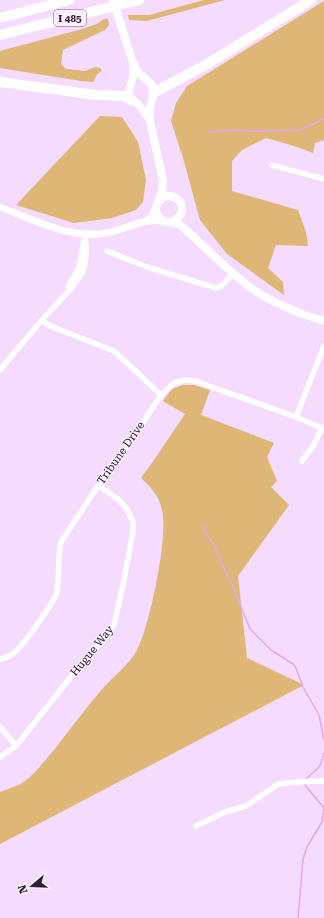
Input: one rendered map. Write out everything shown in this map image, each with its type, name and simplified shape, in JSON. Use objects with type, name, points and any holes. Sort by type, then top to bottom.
[{"type":"highway","name":"I 485","points":[[0,18],[69,0]]},
{"type":"highway","name":"I 485","points":[[0,35],[139,0]]},
{"type":"highway","points":[[152,96],[312,0]]},
{"type":"highway","points":[[0,82],[91,95],[124,96],[135,102]]},
{"type":"main road","points":[[113,0],[133,63],[138,72],[151,84],[152,96],[150,120],[163,181],[162,192],[157,204],[157,214],[166,222],[180,225],[233,274],[255,290],[272,300],[324,321]]},
{"type":"main road","points":[[133,63],[133,77],[129,91],[135,102],[150,120]]},
{"type":"main road","points":[[135,102],[145,104],[152,96]]},
{"type":"main road","points":[[163,181],[180,203],[185,229]]},
{"type":"main road","points":[[157,204],[165,197],[174,197]]},
{"type":"main road","points":[[166,222],[178,219],[182,211]]},
{"type":"street","points":[[272,165],[324,179]]},
{"type":"street","points":[[0,207],[67,232],[100,234],[114,232],[146,221],[152,216],[157,204]]},
{"type":"street","points":[[146,221],[166,222]]},
{"type":"street","points":[[0,370],[62,297],[68,293],[78,279],[83,270],[87,251],[85,234]]},
{"type":"street","points":[[107,251],[147,267],[216,288],[221,286],[233,274]]},
{"type":"street","points":[[42,320],[50,326],[114,351],[161,395]]},
{"type":"street","points":[[296,417],[324,346]]},
{"type":"street","name":"Tribune Drive","points":[[0,660],[14,653],[52,603],[57,592],[61,542],[90,497],[129,444],[161,395],[174,383],[185,380],[195,381],[323,428]]},
{"type":"street","points":[[302,461],[313,446],[323,428]]},
{"type":"street","name":"Hugue Way","points":[[0,757],[16,746],[114,625],[133,531],[132,522],[127,509],[119,500],[99,486]]},
{"type":"street","points":[[0,726],[16,746]]},
{"type":"street","points":[[196,826],[225,812],[246,806],[278,784],[290,782],[324,781]]},
{"type":"shaded area","points":[[204,0],[225,0],[147,21],[129,20],[128,15],[149,15]]},
{"type":"shaded area","points":[[324,1],[324,140],[315,143],[313,153],[266,138],[242,150],[232,161],[232,191],[298,210],[306,232],[308,246],[276,245],[268,268],[283,282],[284,295],[227,254],[200,220],[171,121],[176,103],[187,86]]},
{"type":"shaded area","points":[[104,19],[108,19],[109,25],[105,30],[63,50],[61,64],[66,69],[85,71],[95,67],[100,68],[102,71],[97,74],[93,82],[0,68],[0,51],[82,29],[97,24]]},
{"type":"shaded area","points":[[100,116],[122,117],[138,142],[146,180],[143,202],[136,210],[112,218],[74,223],[16,205]]},
{"type":"shaded area","points":[[183,385],[194,385],[210,390],[201,415],[274,443],[267,457],[277,481],[271,487],[289,505],[238,576],[247,658],[304,685],[0,844],[0,792],[22,783],[37,770],[103,688],[129,661],[136,652],[141,641],[152,604],[163,539],[163,522],[162,510],[157,496],[141,478],[185,414],[163,401],[172,389]]},
{"type":"waterway","points":[[207,132],[238,130],[300,130],[324,119]]},
{"type":"waterway","points":[[203,525],[207,536],[213,543],[231,582],[250,629],[271,650],[293,664],[296,668],[303,687],[319,715],[324,740]]},
{"type":"waterway","points":[[305,780],[320,766],[324,753]]},
{"type":"waterway","points":[[298,918],[303,859],[307,847],[322,822],[324,808],[304,784]]}]
